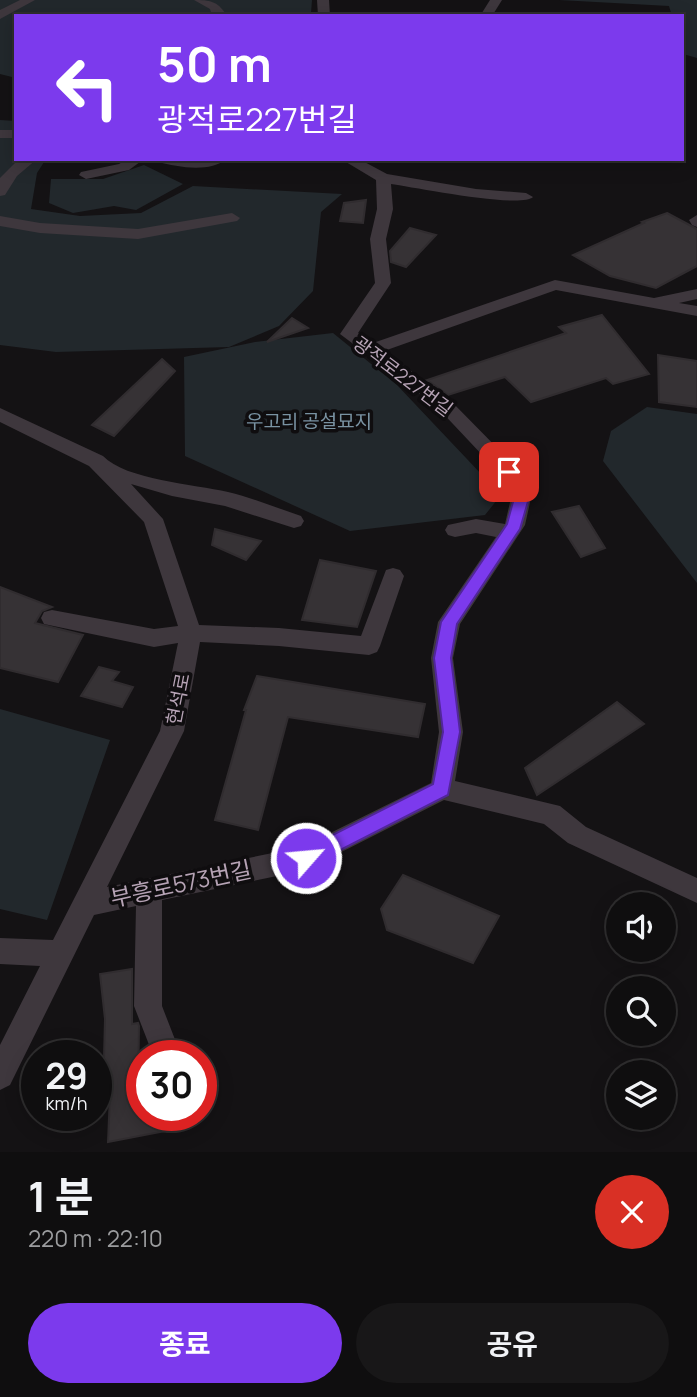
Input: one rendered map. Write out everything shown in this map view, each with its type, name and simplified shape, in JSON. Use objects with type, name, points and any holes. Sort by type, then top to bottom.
[{"type":"street","points":[[0,15],[29,0]]},
{"type":"street","points":[[200,0],[214,6],[220,14]]},
{"type":"street","points":[[0,192],[4,182],[26,161]]},
{"type":"street","points":[[86,175],[124,167],[134,161]]},
{"type":"street","points":[[173,161],[189,164],[208,161]]},
{"type":"street","points":[[350,161],[383,178],[476,193],[526,197]]},
{"type":"street","name":"광적로227번길","points":[[383,178],[385,209],[378,239],[383,284],[349,334],[443,403],[509,472],[521,498],[515,525],[449,622],[442,658],[452,732],[442,789]]},
{"type":"street","points":[[1,217],[40,228],[138,234],[233,218]]},
{"type":"street","points":[[370,350],[555,285],[697,311]]},
{"type":"street","points":[[650,303],[697,294]]},
{"type":"street","name":"현석로","points":[[0,414],[96,461],[153,519],[191,633],[172,731],[0,1075]]},
{"type":"street","points":[[105,470],[172,489],[227,499],[294,521]]},
{"type":"street","points":[[455,530],[476,526],[510,532]]},
{"type":"street","points":[[52,618],[155,638],[191,633],[279,637],[369,646],[393,576]]},
{"type":"street","points":[[442,789],[551,814],[577,835],[697,891]]},
{"type":"street","name":"부흥로573번길","points":[[86,904],[306,858],[442,789]]},
{"type":"street","points":[[149,891],[148,1006],[161,1040]]},
{"type":"street","points":[[0,951],[61,954]]},
{"type":"green space","points":[[0,0],[312,0],[309,14],[14,14],[14,78],[0,74]]},
{"type":"green space","points":[[559,0],[697,0],[697,58],[684,54],[684,14],[671,14],[669,6]]},
{"type":"green space","points":[[0,120],[14,121],[14,161],[45,161],[37,173],[31,209],[80,216],[141,213],[193,186],[342,194],[321,212],[313,291],[279,326],[229,347],[56,352],[0,345]]},
{"type":"green space","points":[[144,165],[183,184],[136,210],[114,206],[73,213],[49,203],[51,179],[103,179]]},
{"type":"green space","name":"우고리 공설묘지","points":[[333,333],[397,385],[501,495],[485,515],[350,531],[185,456],[184,357],[255,342]]},
{"type":"green space","points":[[647,407],[697,414],[697,583],[603,461],[611,431]]},
{"type":"green space","points":[[0,709],[110,740],[47,920],[0,909]]},
{"type":"building","points":[[366,200],[363,223],[340,221],[344,203]]},
{"type":"building","points":[[667,213],[697,229],[697,266],[656,288],[610,276],[573,255],[644,223],[642,222]]},
{"type":"building","points":[[410,228],[436,235],[406,267],[391,262],[390,251]]},
{"type":"building","points":[[602,315],[649,374],[613,384],[606,378],[531,402],[505,377],[448,395],[427,380],[566,333],[559,327]]},
{"type":"building","points":[[292,318],[308,328],[267,342]]},
{"type":"building","points":[[658,355],[697,361],[697,407],[659,402]]},
{"type":"building","points":[[162,359],[175,371],[114,436],[92,425]]},
{"type":"building","points":[[579,506],[605,548],[581,557],[552,512]]},
{"type":"building","points":[[215,529],[261,541],[246,560],[212,545]]},
{"type":"building","points":[[320,560],[376,571],[357,627],[302,620]]},
{"type":"building","points":[[0,587],[52,607],[42,611],[35,623],[83,635],[58,682],[0,668]]},
{"type":"building","points":[[99,667],[119,672],[112,681],[133,687],[122,707],[81,696]]},
{"type":"building","points":[[257,676],[425,704],[418,737],[288,717],[258,830],[215,820],[244,710]]},
{"type":"building","points":[[617,702],[644,724],[537,795],[525,768]]},
{"type":"building","points":[[403,875],[499,916],[473,963],[387,930],[381,909]]},
{"type":"building","points":[[132,969],[132,1024],[138,1023],[139,1040],[126,1040],[126,1131],[166,1131],[108,1142],[108,1131],[112,1131],[112,1040],[104,1040],[100,974]]},
{"type":"route","points":[[306,858],[442,789],[452,732],[442,658],[449,622],[515,525],[521,498],[509,472]]}]
